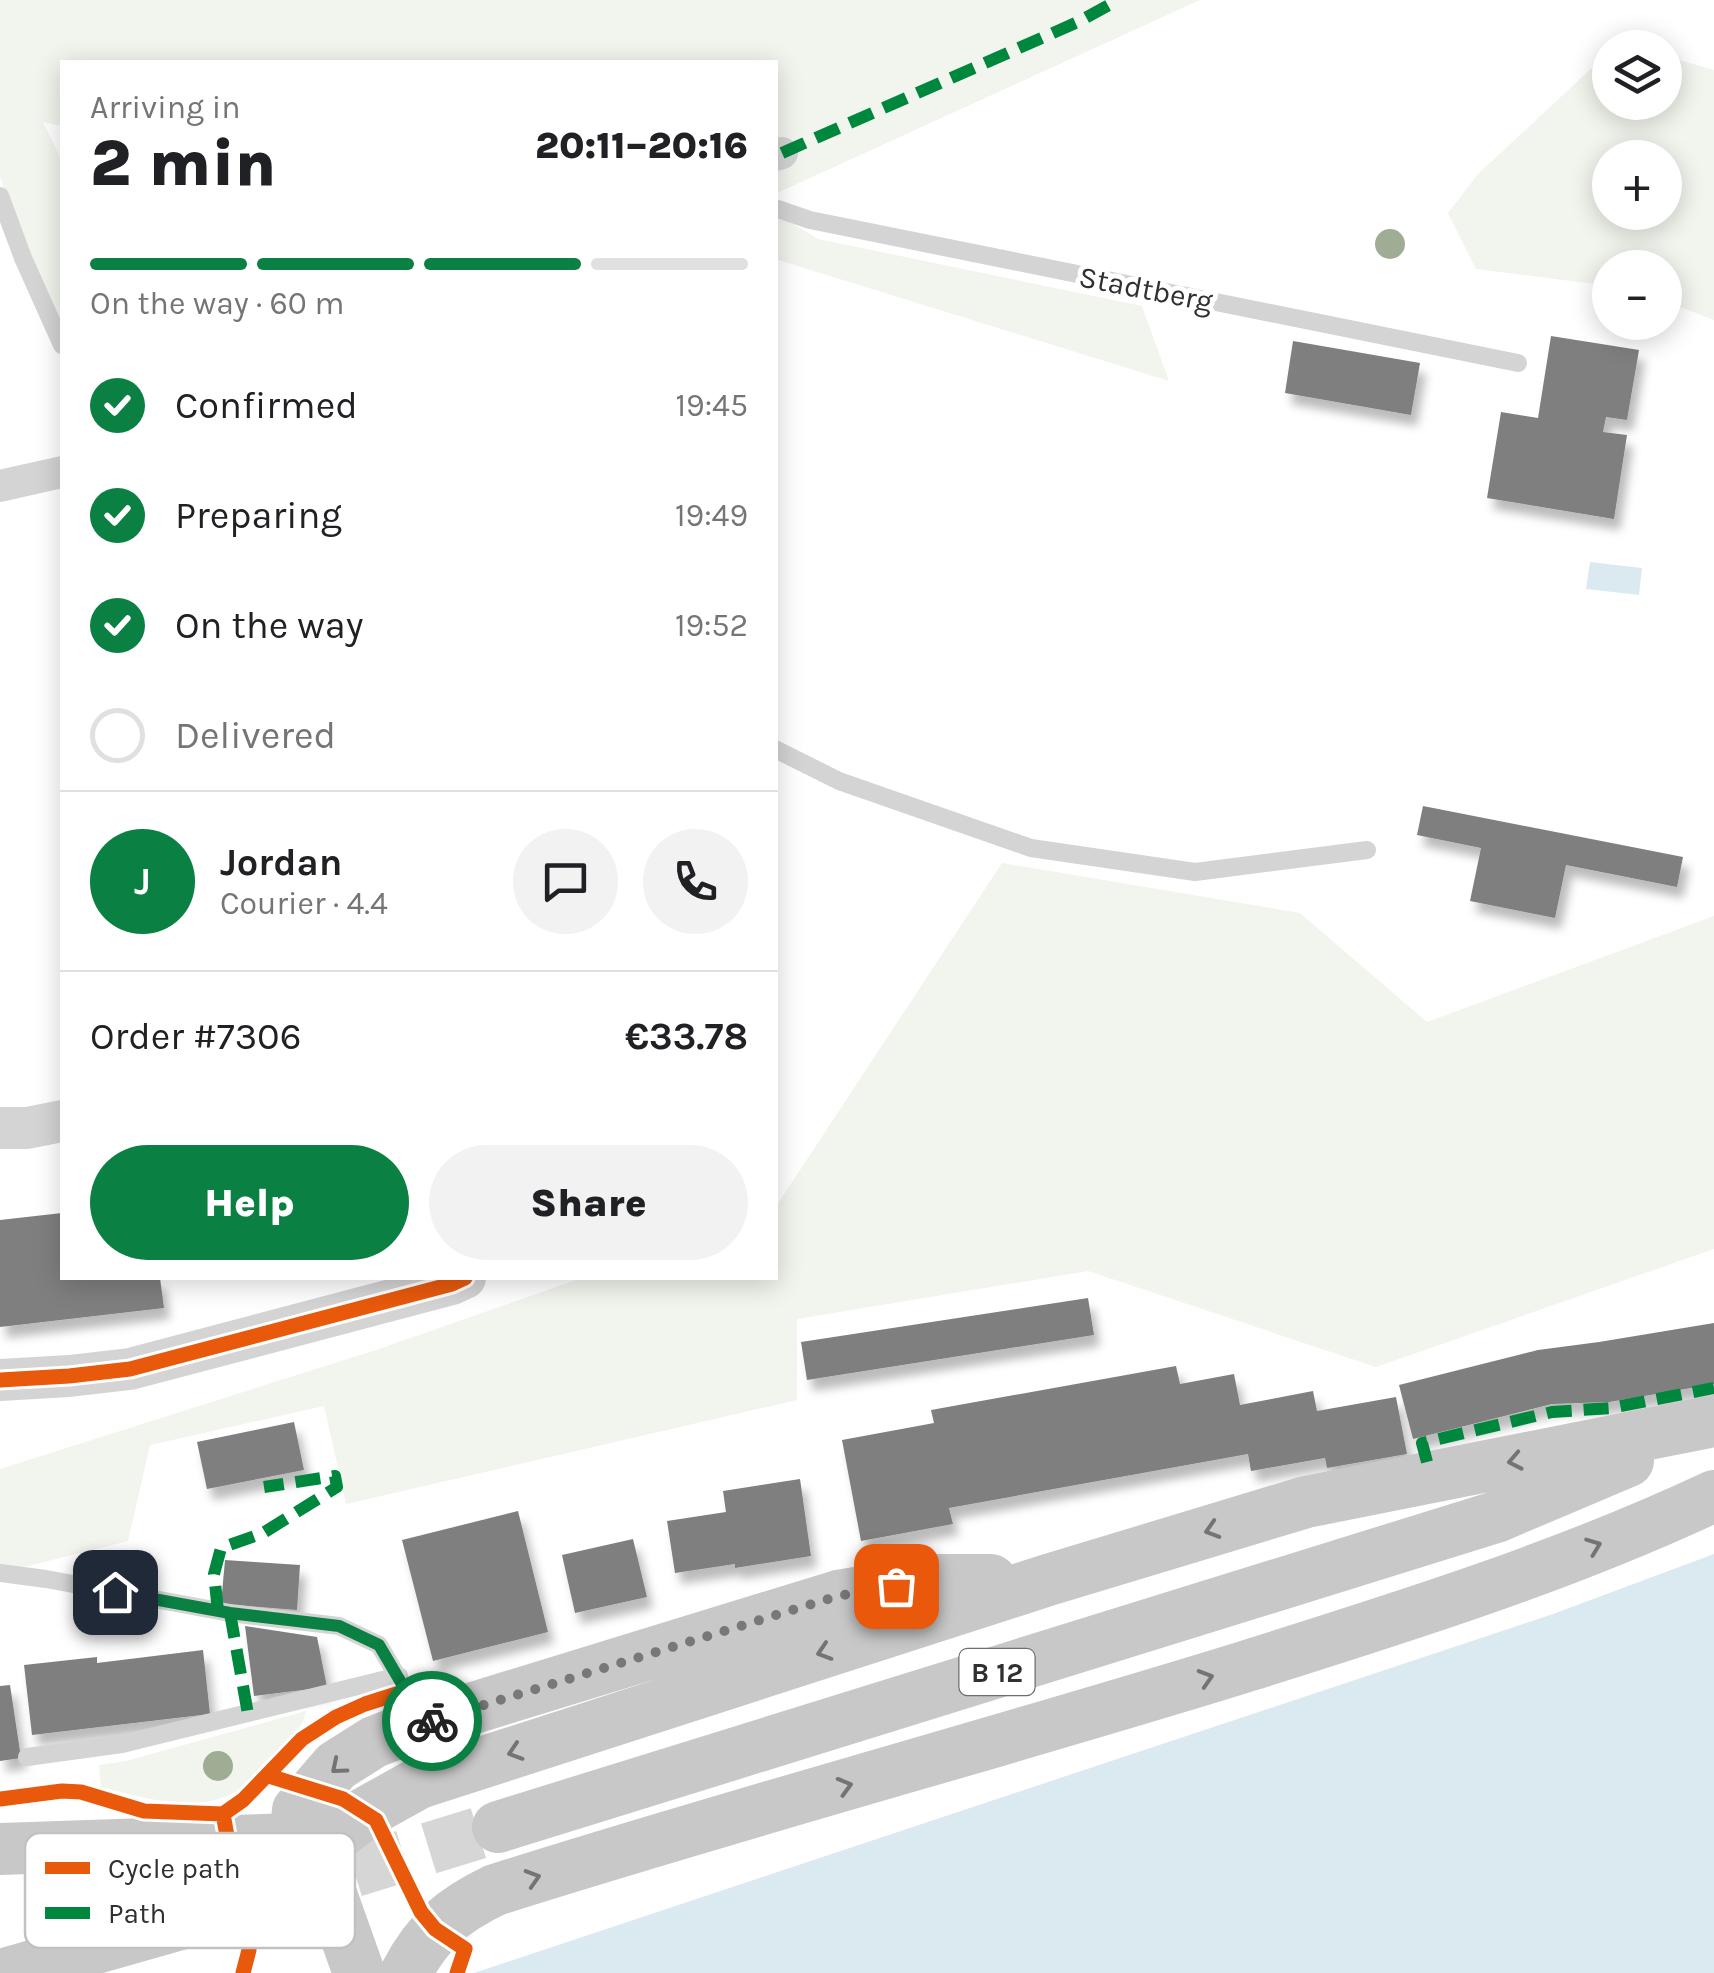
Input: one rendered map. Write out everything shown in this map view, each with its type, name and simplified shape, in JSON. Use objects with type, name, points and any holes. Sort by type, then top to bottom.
[{"type":"main road","name":"B 12","points":[[1496,1517],[1714,1423]]},
{"type":"main road","points":[[310,1833],[298,1810],[336,1766],[374,1742],[415,1726],[848,1594],[934,1580],[1048,1580],[1306,1502],[1714,1423]]},
{"type":"main road","name":"B 12","points":[[498,1828],[1496,1517],[1714,1473]]},
{"type":"main road","points":[[406,1973],[446,1918],[495,1890],[1438,1606],[1666,1519],[1714,1496]]},
{"type":"main road","name":"B 12","points":[[329,1833],[419,1783],[1048,1580]]},
{"type":"main road","points":[[0,1849],[25,1848]]},
{"type":"main road","points":[[8,1973],[96,1948]]},
{"type":"main road","points":[[350,1948],[359,1973]]},
{"type":"street","points":[[0,486],[60,472]]},
{"type":"street","points":[[0,1128],[28,1128],[60,1121]]},
{"type":"street","points":[[0,1380],[130,1368],[461,1280]]},
{"type":"lane","points":[[0,196],[60,341]]},
{"type":"lane","name":"Stadtberg","points":[[778,209],[810,220],[1518,363]]},
{"type":"lane","points":[[778,750],[839,781],[1032,848],[1195,872],[1367,850]]},
{"type":"lane","points":[[0,1573],[230,1613],[339,1626],[379,1645],[399,1676],[415,1726]]},
{"type":"lane","points":[[27,1758],[122,1744],[399,1676]]},
{"type":"shaded area","points":[[0,0],[1200,0],[778,193],[778,60],[60,60],[60,126],[43,122],[60,157],[60,321],[30,259],[0,177]]},
{"type":"shaded area","points":[[1682,61],[1714,70],[1714,320],[1682,308],[1682,250],[1592,250],[1592,284],[1476,269],[1448,213],[1478,174],[1592,68],[1592,120],[1682,120]]},
{"type":"shaded area","points":[[778,215],[818,239],[1142,306],[1169,381],[778,260]]},
{"type":"shaded area","points":[[1590,562],[1642,568],[1639,595],[1586,589]]},
{"type":"shaded area","points":[[1002,863],[1300,913],[1427,1022],[1714,916],[1714,1249],[1376,1367],[1088,1271],[797,1319],[797,1400],[346,1504],[324,1406],[150,1445],[128,1541],[0,1573],[0,1469],[376,1350],[576,1280],[778,1280],[778,1203]]},
{"type":"shaded area","points":[[1714,1554],[1714,1973],[474,1973],[1553,1614]]},
{"type":"shaded area","points":[[306,1711],[300,1727],[258,1773],[227,1796],[173,1802],[101,1787],[99,1765]]},
{"type":"building","points":[[1551,336],[1639,350],[1627,420],[1606,417],[1603,432],[1627,435],[1614,519],[1487,498],[1501,412],[1538,418]]},
{"type":"building","points":[[1293,341],[1420,363],[1411,415],[1285,393]]},
{"type":"building","points":[[1423,806],[1683,857],[1677,887],[1566,865],[1555,918],[1470,901],[1481,848],[1417,835]]},
{"type":"building","points":[[60,1213],[60,1280],[160,1280],[164,1308],[0,1327],[0,1220]]},
{"type":"building","points":[[1088,1298],[1094,1335],[807,1380],[801,1342]]},
{"type":"building","points":[[1714,1323],[1714,1384],[1609,1402],[1552,1404],[1413,1439],[1399,1385],[1538,1350]]},
{"type":"building","points":[[1176,1366],[1180,1384],[1234,1374],[1240,1405],[1313,1391],[1317,1411],[1396,1397],[1407,1454],[1327,1468],[1325,1458],[1251,1471],[1248,1454],[949,1508],[953,1524],[861,1541],[842,1440],[934,1423],[931,1410]]},
{"type":"building","points":[[294,1422],[304,1470],[207,1489],[197,1442]]},
{"type":"building","points":[[800,1479],[811,1556],[675,1573],[667,1521],[726,1512],[723,1491]]},
{"type":"building","points":[[518,1511],[548,1632],[433,1661],[402,1540]]},
{"type":"building","points":[[633,1539],[647,1597],[575,1613],[562,1555]]},
{"type":"building","points":[[225,1560],[300,1565],[297,1610],[221,1604]]},
{"type":"building","points":[[245,1626],[317,1637],[327,1687],[254,1696]]},
{"type":"building","points":[[203,1650],[210,1714],[32,1735],[24,1665],[97,1657],[97,1663]]},
{"type":"building","points":[[10,1685],[21,1758],[0,1761],[0,1686]]},
{"type":"tunnel","points":[[355,1871],[498,1827]]},
{"type":"marked path","points":[[782,153],[1080,21],[1118,0]]},
{"type":"marked path","points":[[1427,1462],[1422,1443],[1552,1412],[1611,1408],[1714,1388]]},
{"type":"marked path","points":[[218,1611],[214,1574],[221,1548],[263,1533],[337,1487],[335,1476],[264,1487]]},
{"type":"marked path","points":[[230,1613],[248,1714]]},
{"type":"cycle path","points":[[0,1380],[130,1369],[461,1280]]},
{"type":"cycle path","points":[[0,1799],[81,1792],[144,1811],[223,1814],[243,1800],[302,1739],[336,1717],[406,1691]]},
{"type":"cycle path","points":[[269,1776],[343,1799],[376,1820],[421,1912],[435,1929],[465,1949],[457,1973]]},
{"type":"cycle path","points":[[223,1814],[227,1833]]},
{"type":"cycle path","points":[[243,1973],[249,1948]]},
{"type":"way so far","points":[[432,1721],[838,1596],[896,1586]]},
{"type":"route","points":[[115,1592],[230,1613],[339,1626],[379,1645],[406,1691],[415,1726],[432,1721]]}]
